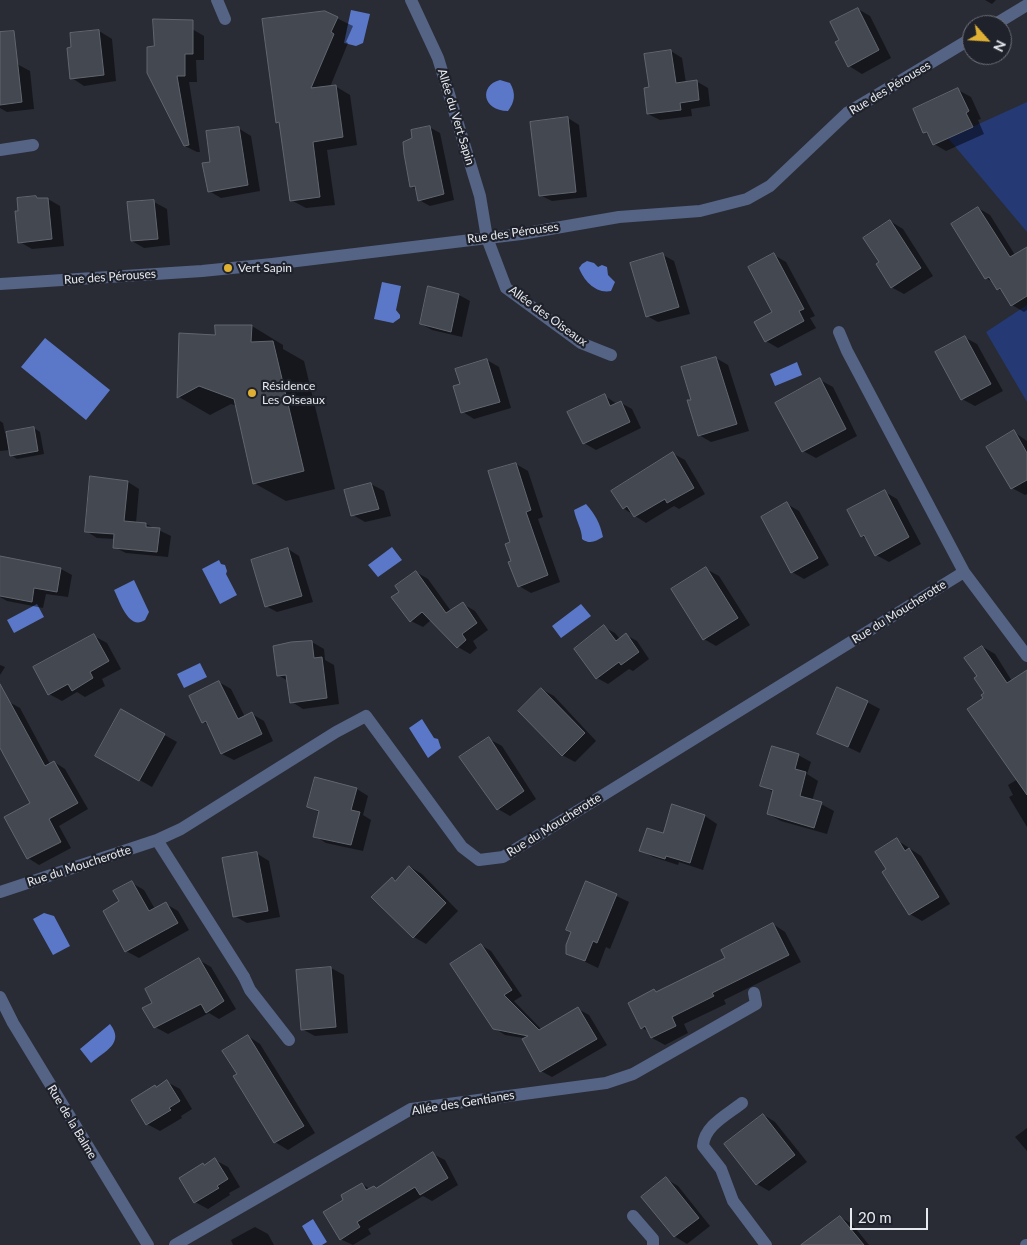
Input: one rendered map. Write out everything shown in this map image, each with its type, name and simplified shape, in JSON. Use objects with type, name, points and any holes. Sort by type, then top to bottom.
[{"type":"street","points":[[217,0],[225,19]]},
{"type":"street","name":"Allée du Vert Sapin","points":[[411,0],[438,58],[480,196],[487,238]]},
{"type":"street","points":[[1010,15],[1027,5]]},
{"type":"street","name":"Rue des Pérouses","points":[[0,284],[228,268],[487,238],[619,217],[700,211],[747,199],[770,186],[848,113],[962,44]]},
{"type":"street","points":[[0,150],[32,145]]},
{"type":"street","name":"Allée des Oiseaux","points":[[487,238],[506,288],[581,343],[611,355]]},
{"type":"street","points":[[839,332],[847,351],[964,572],[1027,656]]},
{"type":"street","name":"Rue du Moucherotte","points":[[0,892],[157,840],[181,829],[336,732],[366,716],[462,847],[479,860],[503,857],[964,572]]},
{"type":"street","points":[[157,840],[244,977],[250,990],[289,1040]]},
{"type":"street","name":"Allée des Gentianes","points":[[175,1245],[412,1109],[606,1083],[633,1074],[756,1004],[754,993]]},
{"type":"street","name":"Rue de la Balme","points":[[0,997],[13,1023],[148,1245]]},
{"type":"street","points":[[742,1103],[710,1129],[704,1136],[703,1146],[721,1169],[733,1201],[766,1245]]},
{"type":"street","points":[[633,1216],[653,1239],[653,1245]]},
{"type":"shaded area","points":[[351,10],[370,14],[363,43],[356,46],[344,43]]},
{"type":"shaded area","points":[[500,80],[510,83],[513,90],[513,101],[508,111],[493,107],[486,97],[489,87]]},
{"type":"shaded area","points":[[1027,102],[1027,232],[948,138]]},
{"type":"shaded area","points":[[587,261],[594,263],[598,267],[602,265],[607,267],[608,275],[615,282],[611,291],[600,290],[587,282],[579,268]]},
{"type":"shaded area","points":[[382,282],[401,286],[396,310],[400,318],[393,323],[374,319]]},
{"type":"shaded area","points":[[1027,305],[1027,402],[986,332]]},
{"type":"shaded area","points":[[45,338],[110,390],[86,420],[21,367]]},
{"type":"shaded area","points":[[797,362],[802,375],[775,386],[770,374]]},
{"type":"shaded area","points":[[586,504],[597,519],[603,537],[593,542],[582,539],[574,510]]},
{"type":"shaded area","points":[[392,547],[402,560],[378,577],[368,565]]},
{"type":"shaded area","points":[[219,560],[221,564],[225,565],[226,574],[237,595],[220,604],[202,569]]},
{"type":"shaded area","points":[[134,580],[149,612],[145,620],[139,622],[134,622],[126,614],[114,590]]},
{"type":"shaded area","points":[[37,604],[44,617],[14,633],[7,620]]},
{"type":"shaded area","points":[[581,604],[591,616],[561,638],[552,626]]},
{"type":"shaded area","points":[[200,663],[207,677],[184,688],[177,674]]},
{"type":"shaded area","points":[[422,719],[434,738],[438,739],[441,748],[428,758],[409,728]]},
{"type":"shaded area","points":[[44,913],[54,916],[70,946],[53,955],[33,919]]},
{"type":"shaded area","points":[[110,1024],[114,1031],[114,1042],[91,1063],[80,1049]]},
{"type":"shaded area","points":[[313,1219],[327,1242],[322,1245],[313,1245],[302,1226]]},
{"type":"building","points":[[858,8],[879,50],[848,67],[835,42],[839,40],[830,22]]},
{"type":"building","points":[[325,11],[338,17],[331,32],[334,34],[311,88],[336,85],[343,137],[313,142],[320,197],[290,201],[279,122],[276,123],[262,19]]},
{"type":"building","points":[[153,19],[193,20],[193,54],[185,54],[185,76],[177,76],[189,145],[184,146],[147,73],[147,47],[154,46]]},
{"type":"building","points":[[99,30],[104,75],[70,79],[67,48],[71,47],[70,33]]},
{"type":"building","points":[[14,31],[22,102],[0,105],[0,32]]},
{"type":"building","points":[[671,50],[676,83],[697,80],[699,100],[680,103],[681,110],[647,114],[644,88],[649,87],[644,54]]},
{"type":"building","points":[[958,88],[969,111],[966,113],[973,127],[933,145],[927,132],[923,133],[913,109]]},
{"type":"building","points":[[568,117],[576,192],[539,196],[530,122]]},
{"type":"building","points":[[430,126],[444,194],[418,201],[415,186],[410,187],[403,142],[412,138],[411,130]]},
{"type":"building","points":[[239,127],[248,185],[208,192],[202,163],[210,162],[206,131]]},
{"type":"building","points":[[36,196],[37,198],[48,198],[52,239],[18,243],[15,211],[18,211],[17,198]]},
{"type":"building","points":[[154,200],[158,239],[131,241],[127,202]]},
{"type":"building","points":[[978,207],[1010,257],[1027,247],[1027,296],[1011,306],[1000,288],[997,290],[989,277],[985,279],[951,224]]},
{"type":"building","points":[[890,220],[921,268],[891,288],[876,264],[879,262],[863,238]]},
{"type":"building","points":[[663,253],[679,307],[646,317],[630,263]]},
{"type":"building","points":[[774,253],[804,309],[799,311],[804,321],[765,342],[754,322],[772,312],[748,267]]},
{"type":"building","points":[[428,286],[459,294],[451,332],[420,324]]},
{"type":"building","name":"Résidence Les Oiseaux","points":[[215,325],[252,325],[251,342],[273,341],[304,471],[253,484],[234,399],[199,386],[177,398],[179,333],[215,335]]},
{"type":"building","points":[[965,336],[991,384],[961,400],[935,352]]},
{"type":"building","points":[[716,357],[737,424],[698,436],[687,400],[691,400],[681,367]]},
{"type":"building","points":[[487,359],[500,402],[461,413],[453,386],[460,384],[455,369]]},
{"type":"building","points":[[820,378],[846,429],[802,452],[775,403]]},
{"type":"building","points":[[605,394],[610,406],[621,401],[630,422],[583,444],[567,412]]},
{"type":"building","points":[[34,427],[38,451],[10,456],[6,432]]},
{"type":"building","points":[[1014,430],[1027,453],[1027,480],[1011,489],[986,447]]},
{"type":"building","points":[[673,452],[694,488],[667,503],[665,499],[634,517],[627,506],[623,509],[611,491]]},
{"type":"building","points":[[516,463],[531,510],[526,512],[548,575],[518,587],[508,562],[511,561],[505,544],[510,542],[488,471]]},
{"type":"building","points":[[90,476],[128,481],[124,521],[146,523],[146,527],[160,528],[157,552],[113,548],[114,534],[85,532]]},
{"type":"building","points":[[371,483],[379,509],[351,516],[344,490]]},
{"type":"building","points":[[885,490],[909,537],[875,556],[864,535],[861,537],[847,510]]},
{"type":"building","points":[[787,502],[818,558],[791,573],[761,517]]},
{"type":"building","points":[[288,548],[302,596],[265,607],[251,560]]},
{"type":"building","points":[[0,556],[61,568],[57,592],[34,588],[32,602],[0,596]]},
{"type":"building","points":[[706,567],[738,618],[703,640],[671,589]]},
{"type":"building","points":[[416,571],[446,613],[463,602],[477,623],[462,634],[466,640],[457,648],[422,612],[410,622],[391,597],[399,592],[395,586]]},
{"type":"building","points":[[604,625],[616,641],[626,633],[639,652],[621,665],[619,662],[596,679],[574,649]]},
{"type":"building","points":[[94,634],[109,661],[90,672],[93,678],[72,691],[68,684],[48,695],[33,667]]},
{"type":"building","points":[[312,641],[314,658],[322,657],[327,698],[290,703],[286,675],[277,676],[273,646],[291,642]]},
{"type":"building","points":[[982,646],[1007,683],[1027,670],[1027,795],[967,709],[983,698],[981,695],[984,693],[974,678],[977,676],[964,658]]},
{"type":"building","points":[[219,681],[238,719],[252,712],[262,734],[221,754],[206,721],[202,723],[189,696]]},
{"type":"building","points":[[0,684],[45,766],[54,761],[78,803],[49,819],[61,842],[27,859],[4,817],[30,803],[0,748]]},
{"type":"building","points":[[837,687],[868,701],[848,747],[817,734]]},
{"type":"building","points":[[541,688],[585,733],[562,756],[518,711]]},
{"type":"building","points":[[121,709],[165,734],[139,781],[95,756]]},
{"type":"building","points":[[489,737],[524,791],[497,810],[459,757]]},
{"type":"building","points":[[772,746],[799,754],[795,769],[806,772],[800,796],[822,802],[814,828],[767,814],[773,790],[760,786]]},
{"type":"building","points":[[315,777],[357,788],[351,810],[360,812],[351,845],[313,837],[319,811],[307,807]]},
{"type":"building","points":[[672,804],[705,815],[690,863],[666,856],[665,859],[639,851],[647,828],[663,833]]},
{"type":"building","points":[[897,838],[905,851],[909,848],[939,897],[909,915],[882,872],[886,869],[875,852]]},
{"type":"building","points":[[257,852],[268,911],[233,917],[222,858]]},
{"type":"building","points":[[409,866],[446,903],[413,938],[371,897],[392,877],[395,881]]},
{"type":"building","points":[[132,881],[149,911],[166,902],[178,923],[125,952],[103,911],[119,901],[113,891]]},
{"type":"building","points":[[586,881],[617,894],[597,943],[593,941],[585,961],[566,954],[566,945],[571,932],[566,930]]},
{"type":"building","points":[[773,923],[789,955],[712,993],[714,996],[672,1017],[676,1026],[651,1038],[645,1026],[641,1029],[628,1003],[654,989],[656,992],[725,958],[721,950]]},
{"type":"building","points":[[481,944],[512,990],[504,995],[539,1030],[578,1007],[597,1039],[540,1072],[522,1039],[528,1036],[493,1029],[450,964]]},
{"type":"building","points":[[199,958],[224,1001],[206,1013],[201,1004],[154,1028],[142,1008],[152,1003],[145,989]]},
{"type":"building","points":[[331,967],[336,1027],[301,1030],[296,970]]},
{"type":"building","points":[[248,1035],[304,1126],[274,1143],[233,1076],[237,1074],[222,1051]]},
{"type":"building","points":[[167,1080],[180,1101],[169,1108],[171,1110],[146,1125],[131,1100]]},
{"type":"building","points":[[763,1114],[795,1155],[756,1185],[724,1144]]},
{"type":"building","points":[[433,1152],[448,1178],[420,1195],[415,1187],[357,1222],[360,1227],[340,1240],[323,1212],[343,1200],[341,1195],[362,1183],[366,1190],[374,1186],[376,1188]]},
{"type":"building","points":[[215,1158],[228,1179],[217,1186],[219,1188],[194,1203],[179,1178]]},
{"type":"building","points":[[666,1177],[699,1218],[674,1237],[641,1197]]},
{"type":"building","points":[[840,1216],[864,1245],[801,1245]]},
{"type":"place","name":"Vert Sapin","points":[[228,268]]},
{"type":"place","name":"Résidence Les Oiseaux","points":[[252,393]]}]
